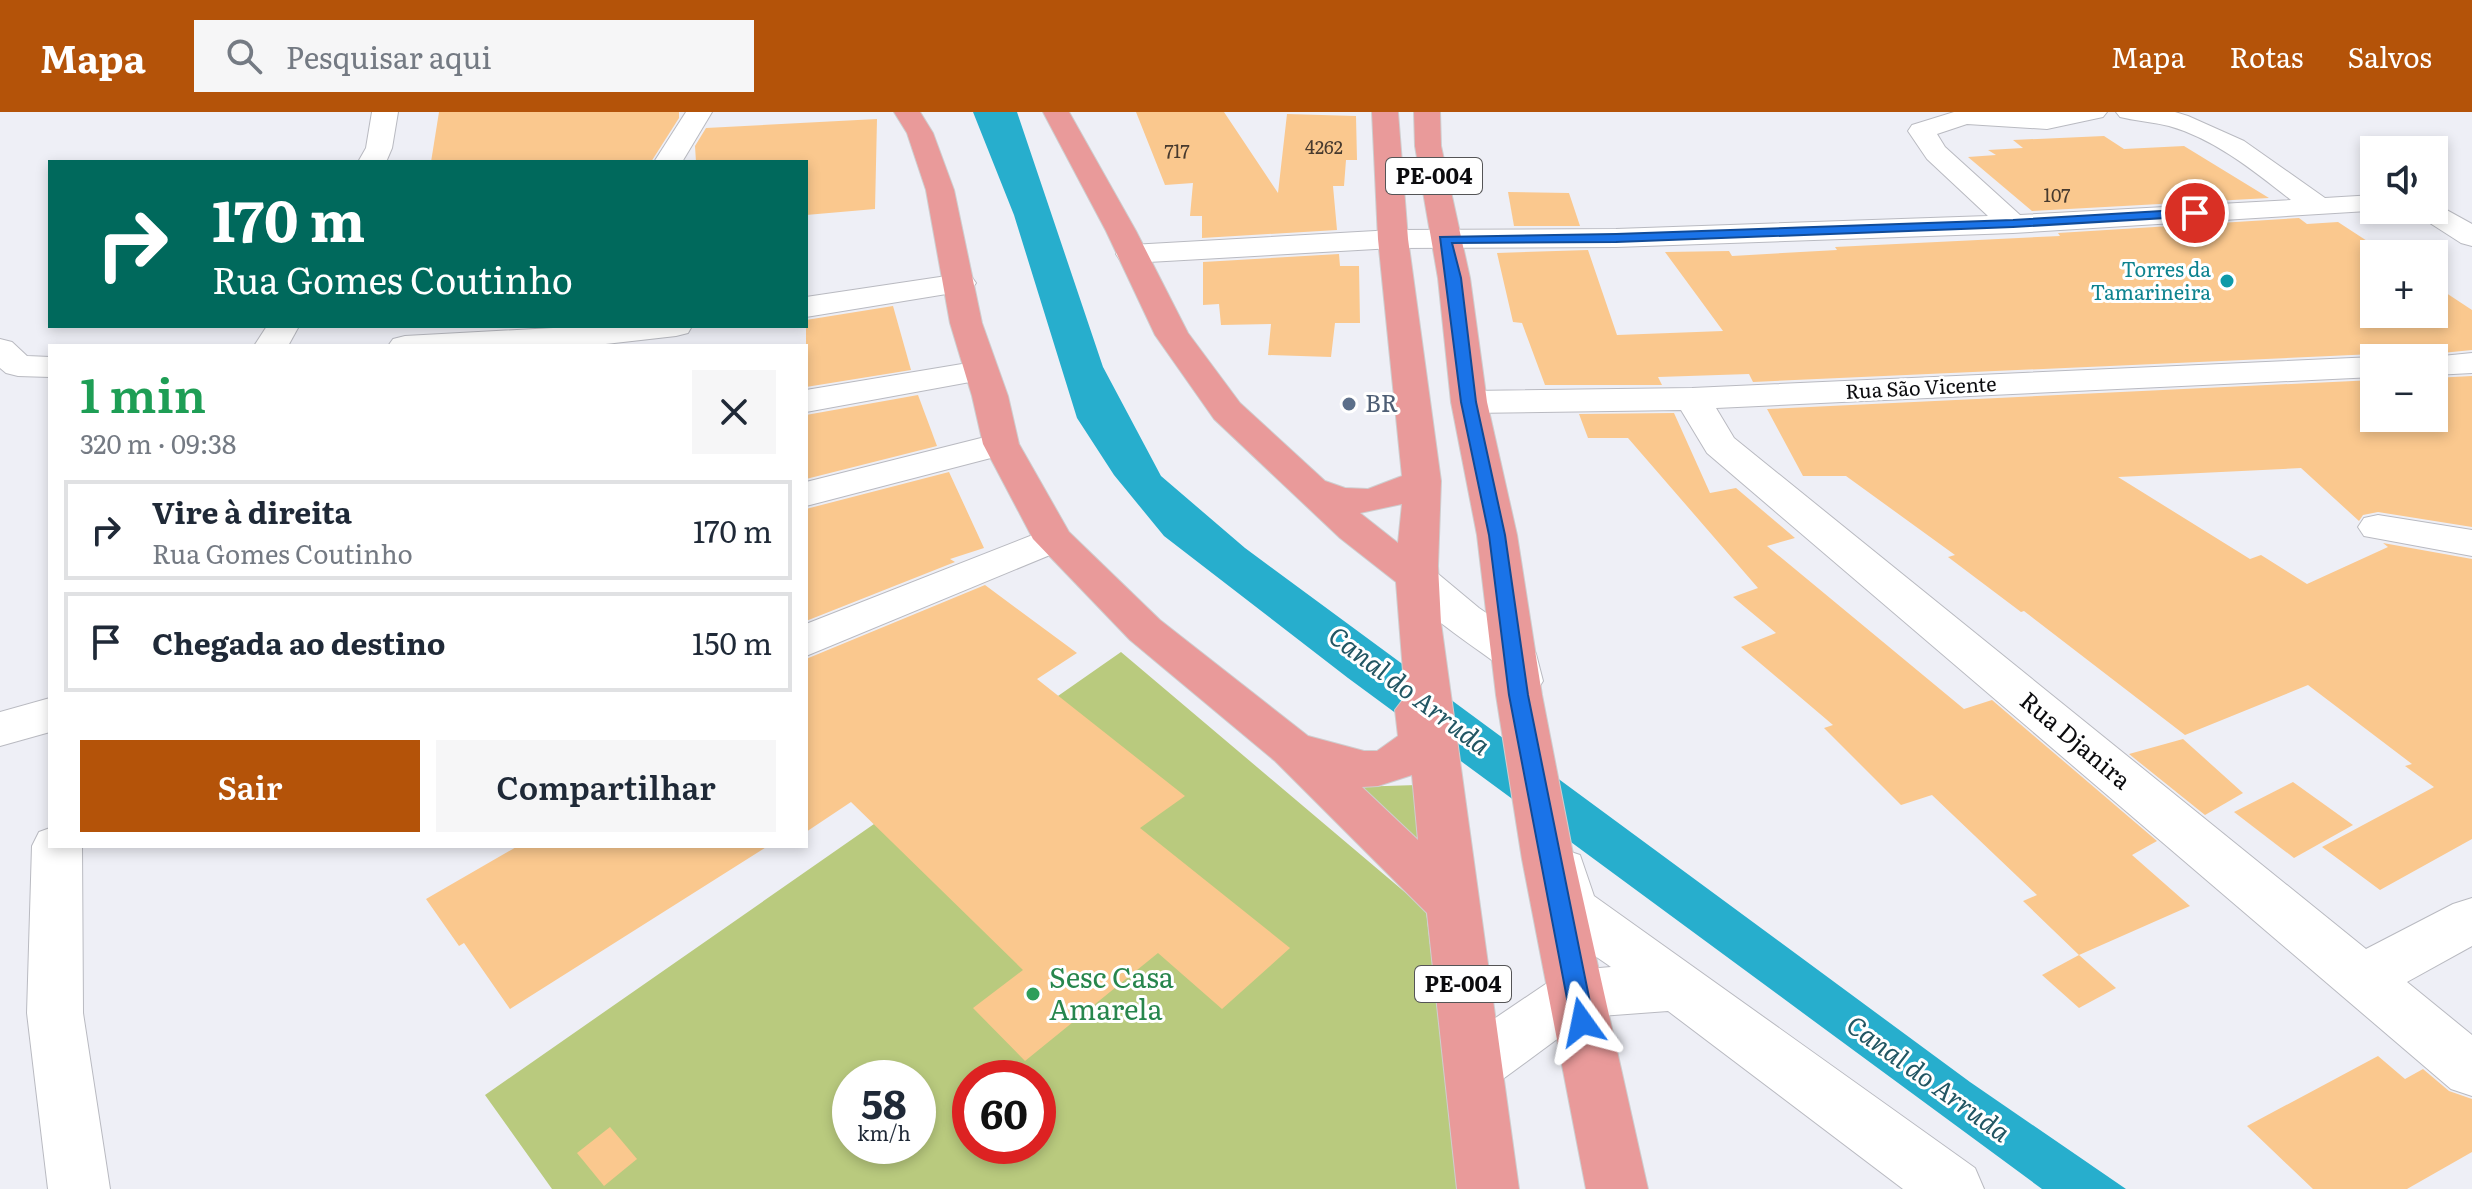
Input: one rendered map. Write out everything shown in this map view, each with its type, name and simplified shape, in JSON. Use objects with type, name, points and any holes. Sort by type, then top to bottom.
[{"type":"main road","points":[[907,112],[920,133],[940,190],[980,371],[990,396],[1001,444],[1053,539],[1145,630],[1292,749],[1451,903]]},
{"type":"main road","points":[[1056,112],[1172,335],[1227,411],[1309,488],[1409,571],[1422,742],[1404,760],[1376,770],[1348,766],[1292,749]]},
{"type":"main road","name":"PE-004","points":[[1385,112],[1393,239],[1422,481],[1423,519],[1409,571],[1422,635],[1439,811],[1475,1065],[1488,1189]]},
{"type":"main road","name":"PE-004","points":[[1427,112],[1428,146],[1454,278],[1469,402],[1497,535],[1519,695],[1548,859],[1617,1189]]},
{"type":"main road","points":[[1309,488],[1342,502],[1364,502],[1396,493],[1422,481]]},
{"type":"street","points":[[373,160],[379,148],[385,112]]},
{"type":"street","points":[[669,160],[699,112]]},
{"type":"street","points":[[2013,224],[1936,153],[1921,131],[1974,115],[2032,123],[2065,120],[2094,112]]},
{"type":"street","points":[[2129,112],[2177,120],[2212,134],[2241,149],[2317,206]]},
{"type":"street","points":[[1131,254],[1393,239],[1616,238],[2013,224],[2360,204]]},
{"type":"street","points":[[2448,222],[2472,237]]},
{"type":"street","points":[[808,307],[960,283]]},
{"type":"street","points":[[428,344],[639,328]]},
{"type":"street","points":[[0,349],[18,366],[48,367]]},
{"type":"street","points":[[2448,364],[2472,363]]},
{"type":"street","name":"Rua São Vicente","points":[[1469,402],[1692,399],[2360,368]]},
{"type":"street","points":[[808,401],[980,371]]},
{"type":"street","name":"Rua Djanira","points":[[1692,399],[1720,445],[1732,456],[2472,1070]]},
{"type":"street","points":[[808,493],[1001,444]]},
{"type":"street","points":[[2378,527],[2472,543]]},
{"type":"street","points":[[808,640],[1053,539]]},
{"type":"street","points":[[1409,571],[1464,618],[1514,654],[1571,908],[1953,1189]]},
{"type":"street","points":[[0,729],[48,716]]},
{"type":"street","points":[[57,848],[55,1013],[79,1189]]},
{"type":"street","points":[[2361,979],[2472,920]]},
{"type":"street","points":[[1475,1065],[1576,994],[1675,987]]},
{"type":"green space","name":"Sesc Casa Amarela","points":[[1121,652],[1426,910],[1458,1189],[552,1189],[485,1095]]},
{"type":"green space","points":[[1417,785],[1420,849],[1354,787]]},
{"type":"water","name":"Canal do Arruda","points":[[973,112],[1017,112],[1103,367],[1161,476],[1245,548],[1970,1082],[2126,1189],[2042,1189],[1348,678],[1164,536],[1114,475],[1077,418],[1014,215]]},
{"type":"building","points":[[439,112],[679,112],[679,118],[652,160],[431,160]]},
{"type":"building","points":[[1136,112],[1224,112],[1278,193],[1287,114],[1356,116],[1357,160],[1346,160],[1344,186],[1333,186],[1337,230],[1202,238],[1202,216],[1190,216],[1193,183],[1165,185]]},
{"type":"building","points":[[877,119],[875,209],[808,215],[808,160],[696,160],[695,146],[706,128]]},
{"type":"building","points":[[2104,136],[2124,149],[2184,146],[2269,198],[2032,211],[1968,157],[1996,155],[1988,150],[2023,148],[2013,140]]},
{"type":"building","points":[[1508,192],[1569,193],[1580,226],[1514,226]]},
{"type":"building","points":[[2299,218],[2307,224],[2338,222],[2366,240],[2360,240],[2360,328],[2448,328],[2448,294],[2472,310],[2472,350],[2448,352],[2448,344],[2360,344],[2360,355],[1753,382],[1749,374],[1658,377],[1662,385],[1545,385],[1522,323],[1513,322],[1497,253],[1588,250],[1617,335],[1723,331],[1665,252],[1729,251],[1732,256],[1837,250],[1835,247],[2060,236],[2058,233]]},
{"type":"building","points":[[1339,254],[1340,266],[1359,266],[1360,323],[1335,323],[1331,357],[1268,355],[1271,324],[1221,325],[1219,304],[1203,305],[1203,262]]},
{"type":"building","points":[[893,306],[911,370],[808,387],[808,320]]},
{"type":"building","points":[[2472,376],[2472,527],[2378,512],[2363,515],[2359,521],[2301,468],[2118,477],[2250,559],[2261,555],[2307,584],[2388,547],[2383,543],[2472,559],[2472,839],[2380,890],[2322,847],[2434,787],[2405,766],[2412,764],[2308,685],[2185,735],[2024,611],[2021,612],[1948,557],[1955,555],[1846,476],[1803,476],[1767,409],[2360,381],[2360,432],[2448,432],[2448,377]]},
{"type":"building","points":[[918,395],[937,446],[808,478],[808,415]]},
{"type":"building","points":[[1674,413],[1710,493],[1736,488],[1795,538],[1767,546],[1964,709],[1992,700],[2157,841],[2132,855],[2190,906],[2079,955],[2023,901],[2037,895],[1932,795],[1901,805],[1824,728],[1833,725],[1741,647],[1776,633],[1733,597],[1758,588],[1628,438],[1588,438],[1579,414]]},
{"type":"building","points":[[949,472],[984,548],[950,559],[955,562],[808,620],[808,508]]},
{"type":"building","points":[[985,585],[1077,653],[1037,679],[1185,796],[1140,828],[1290,948],[1222,1009],[1158,953],[1024,1060],[973,1008],[1023,970],[851,802],[808,831],[808,658]]},
{"type":"building","points":[[2183,739],[2243,793],[2205,815],[2129,754]]},
{"type":"building","points":[[2293,782],[2353,825],[2294,858],[2234,812]]},
{"type":"building","points":[[515,848],[765,848],[510,1009],[464,943],[459,946],[426,899]]},
{"type":"building","points":[[2079,955],[2116,988],[2079,1008],[2042,975]]},
{"type":"building","points":[[2378,1056],[2405,1079],[2423,1069],[2449,1091],[2472,1099],[2472,1152],[2407,1189],[2313,1189],[2247,1126]]},
{"type":"building","points":[[610,1127],[637,1159],[604,1186],[577,1153]]},
{"type":"place","name":"Torres da Tamarineira","points":[[2227,281]]},
{"type":"place","name":"BR","points":[[1349,404]]},
{"type":"place","name":"Sesc Casa Amarela","points":[[1033,994]]},
{"type":"route","points":[[1582,1022],[1548,859],[1519,695],[1497,535],[1469,402],[1454,278],[1444,239],[1616,238],[2013,224],[2195,213]]}]
